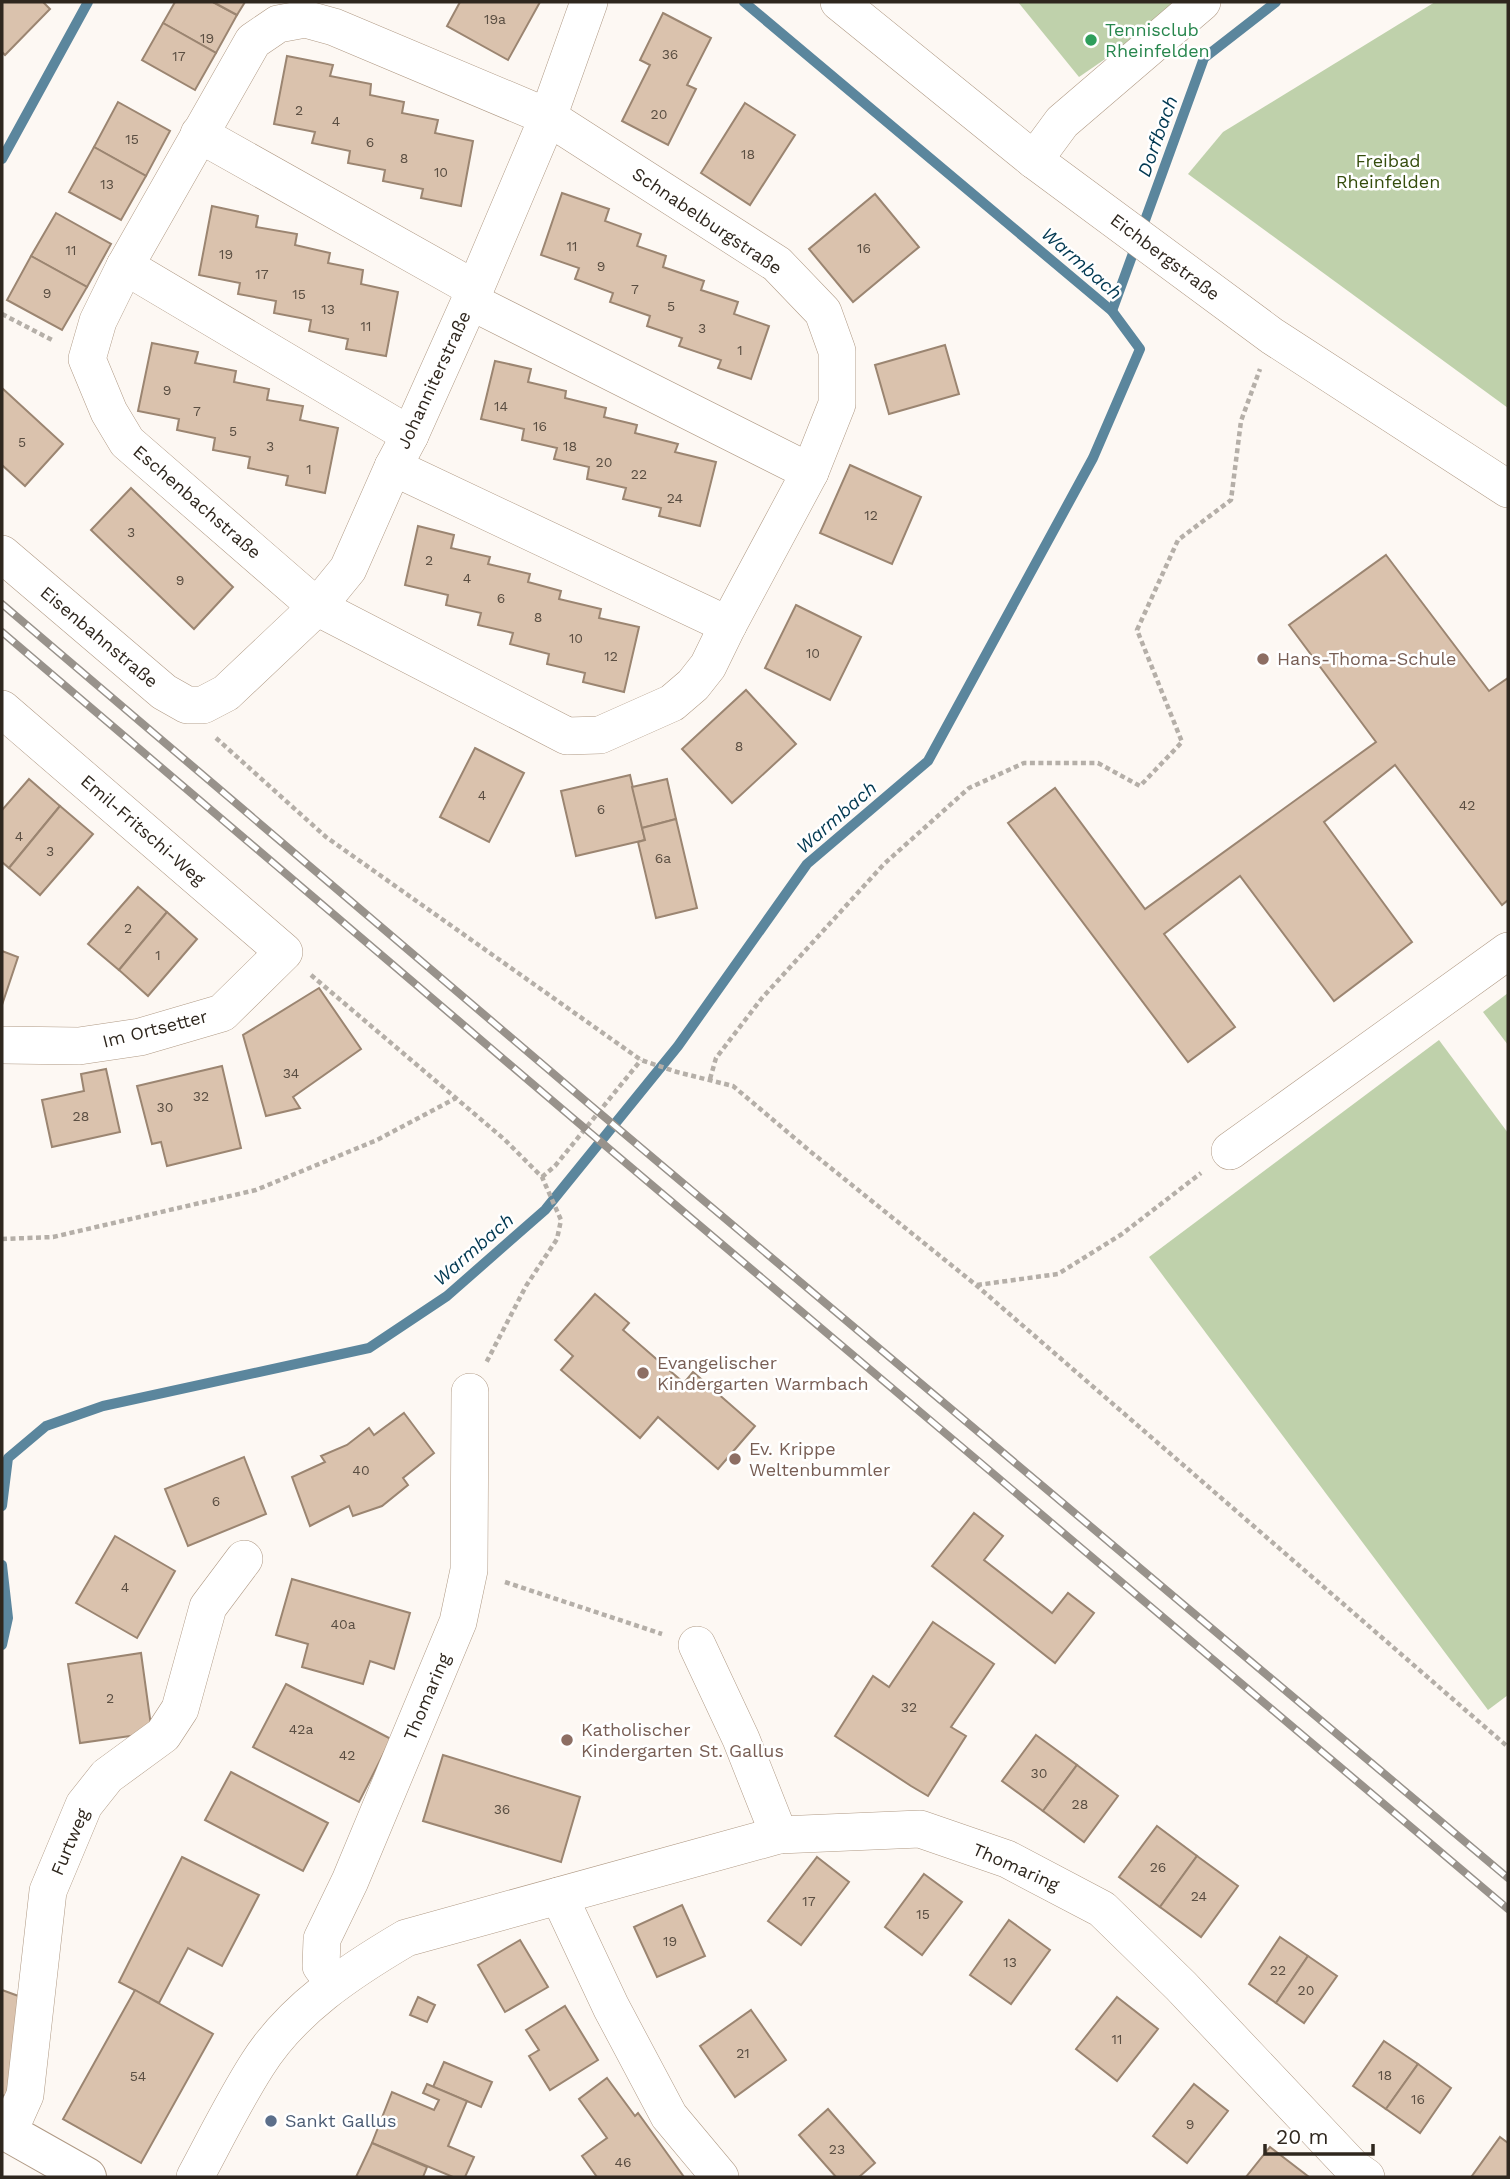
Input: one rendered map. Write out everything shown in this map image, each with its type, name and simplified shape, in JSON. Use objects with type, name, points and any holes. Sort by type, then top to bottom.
[{"type":"main road","points":[[5,2131],[87,2177]]},
{"type":"street","name":"Johanniterstraße","points":[[203,705],[226,693],[317,607],[348,569],[473,295],[548,117],[589,2]]},
{"type":"street","name":"Eichbergstraße","points":[[839,2],[1034,160],[1272,336],[1508,489]]},
{"type":"street","points":[[1034,160],[1062,122],[1202,2]]},
{"type":"street","points":[[87,359],[99,321],[125,266],[199,134],[253,41],[278,24],[305,19],[334,27],[548,117]]},
{"type":"street","name":"Schnabelburgstraße","points":[[317,607],[567,736],[600,735],[672,703],[693,685],[708,666],[727,625],[810,472],[837,404],[837,351],[823,312],[777,264],[548,117]]},
{"type":"street","points":[[199,134],[473,295],[810,472]]},
{"type":"street","points":[[125,266],[410,435]]},
{"type":"street","name":"Eschenbachstraße","points":[[87,359],[109,412],[127,442],[317,607]]},
{"type":"street","points":[[393,467],[727,625]]},
{"type":"street","name":"Eisenbahnstraße","points":[[2,554],[164,692],[187,705],[203,705]]},
{"type":"street","name":"Emil-Fritschi-Weg","points":[[2,709],[284,952]]},
{"type":"street","points":[[1230,1151],[1508,951]]},
{"type":"street","name":"Im Ortsetter","points":[[2,1045],[79,1046],[140,1037],[222,1013],[284,952]]},
{"type":"street","name":"Thomaring","points":[[334,1984],[321,1966],[322,1939],[350,1881],[458,1622],[468,1570],[470,1392]]},
{"type":"street","name":"Furtweg","points":[[5,2131],[25,2095],[48,1891],[84,1805],[107,1776],[163,1735],[180,1709],[208,1607],[244,1559]]},
{"type":"street","points":[[696,1645],[779,1835]]},
{"type":"street","name":"Thomaring","points":[[195,2177],[258,2063],[293,2020],[356,1967],[406,1938],[779,1835],[920,1829],[1007,1859],[1102,1909],[1181,1986],[1353,2168],[1366,2177]]},
{"type":"street","points":[[559,1896],[611,2007],[669,2116],[720,2177]]},
{"type":"path","points":[[2,314],[87,359]]},
{"type":"path","points":[[710,1079],[716,1058],[762,998],[884,863],[969,788],[1024,763],[1098,763],[1140,786],[1182,742],[1137,630],[1178,540],[1231,500],[1241,421],[1272,336]]},
{"type":"path","points":[[203,705],[211,734],[326,837],[641,1059],[677,1072],[733,1086],[976,1285],[1508,1747]]},
{"type":"path","points":[[284,952],[504,1139],[542,1177],[561,1220],[558,1239],[526,1286],[470,1392]]},
{"type":"path","points":[[542,1177],[555,1166],[641,1059]]},
{"type":"path","points":[[2,1238],[53,1237],[256,1190],[377,1140],[456,1098]]},
{"type":"path","points":[[976,1285],[1058,1274],[1122,1234],[1230,1151]]},
{"type":"path","points":[[468,1570],[696,1645]]},
{"type":"green space","name":"Tennisclub Rheinfelden","points":[[1018,2],[1188,2],[1079,77]]},
{"type":"green space","name":"Freibad Rheinfelden","points":[[1435,2],[1508,2],[1508,408],[1188,174],[1223,132]]},
{"type":"green space","points":[[1508,993],[1508,1045],[1483,1012]]},
{"type":"green space","points":[[1439,1040],[1508,1133],[1508,1695],[1488,1710],[1149,1257]]},
{"type":"building","points":[[2,2],[43,2],[50,9],[5,55],[2,52]]},
{"type":"building","points":[[175,2],[213,2],[237,15],[216,53],[163,23]]},
{"type":"building","points":[[213,2],[245,2],[237,15]]},
{"type":"building","points":[[460,2],[540,2],[508,60],[447,26]]},
{"type":"building","points":[[663,13],[711,38],[687,85],[696,89],[668,145],[622,121],[650,65],[640,60]]},
{"type":"building","points":[[163,23],[216,53],[195,90],[142,60]]},
{"type":"building","points":[[287,56],[333,65],[330,76],[371,84],[370,95],[404,102],[402,113],[438,120],[435,133],[473,141],[461,206],[421,198],[423,189],[383,181],[385,170],[348,163],[350,151],[312,143],[315,132],[274,124]]},
{"type":"building","points":[[118,102],[170,131],[146,176],[94,147]]},
{"type":"building","points":[[745,103],[795,135],[750,205],[701,173]]},
{"type":"building","points":[[94,147],[146,176],[121,220],[69,192]]},
{"type":"building","points":[[562,193],[609,209],[605,221],[641,234],[637,246],[666,256],[663,267],[704,281],[701,290],[738,302],[734,314],[769,326],[751,379],[718,368],[721,360],[679,346],[682,338],[647,326],[650,316],[610,302],[613,293],[575,279],[579,268],[541,255]]},
{"type":"building","points":[[875,194],[919,247],[853,302],[809,249]]},
{"type":"building","points":[[212,206],[258,216],[256,227],[297,234],[295,245],[330,253],[328,263],[363,270],[361,284],[398,292],[386,356],[346,349],[348,339],[309,331],[311,320],[274,313],[276,301],[238,294],[240,283],[199,275]]},
{"type":"building","points":[[56,213],[111,244],[87,287],[31,256]]},
{"type":"building","points":[[31,256],[87,287],[62,330],[7,300]]},
{"type":"building","points":[[152,343],[198,352],[195,363],[236,371],[234,382],[269,389],[267,400],[303,406],[300,420],[338,428],[325,493],[286,485],[288,476],[248,468],[250,457],[213,450],[215,438],[177,430],[179,419],[138,411]]},
{"type":"building","points":[[945,345],[959,394],[889,414],[875,365]]},
{"type":"building","points":[[495,361],[531,369],[528,382],[566,391],[565,398],[606,408],[604,417],[637,425],[635,433],[678,444],[675,452],[716,462],[700,526],[659,516],[661,508],[623,499],[626,488],[587,479],[589,467],[554,459],[557,448],[522,440],[524,429],[481,419]]},
{"type":"building","points":[[2,388],[63,444],[25,486],[2,465]]},
{"type":"building","points":[[850,465],[921,497],[892,564],[820,533]]},
{"type":"building","points":[[131,488],[233,587],[194,629],[91,530]]},
{"type":"building","points":[[418,526],[454,535],[451,548],[490,557],[488,564],[530,574],[528,582],[561,591],[559,599],[601,609],[599,618],[639,627],[624,692],[583,682],[585,673],[547,664],[549,654],[510,644],[513,633],[478,625],[481,613],[446,605],[448,595],[405,585]]},
{"type":"building","points":[[1386,555],[1489,691],[1508,678],[1508,900],[1502,905],[1395,765],[1324,822],[1412,942],[1334,1001],[1240,876],[1164,934],[1235,1027],[1188,1062],[1008,823],[1055,788],[1145,909],[1376,742],[1289,625]]},
{"type":"building","points":[[796,605],[861,637],[830,700],[765,668]]},
{"type":"building","points":[[746,690],[796,744],[732,803],[682,749]]},
{"type":"building","points":[[475,748],[524,773],[489,842],[440,817]]},
{"type":"building","points":[[630,775],[645,840],[576,856],[561,791]]},
{"type":"building","points":[[29,779],[60,806],[9,868],[2,862],[2,810]]},
{"type":"building","points":[[667,779],[676,819],[642,828],[632,787]]},
{"type":"building","points":[[60,806],[93,834],[40,895],[9,868]]},
{"type":"building","points":[[676,819],[697,908],[656,918],[638,842],[645,840],[642,828]]},
{"type":"building","points":[[138,887],[167,912],[119,970],[88,944]]},
{"type":"building","points":[[167,912],[197,939],[148,996],[119,970]]},
{"type":"building","points":[[2,951],[18,957],[2,1005]]},
{"type":"building","points":[[319,988],[361,1049],[293,1097],[300,1108],[266,1116],[243,1035]]},
{"type":"building","points":[[222,1066],[241,1148],[167,1166],[161,1142],[152,1144],[137,1086]]},
{"type":"building","points":[[106,1069],[120,1132],[52,1147],[42,1100],[84,1091],[81,1074]]},
{"type":"building","points":[[595,1294],[629,1323],[623,1330],[684,1383],[693,1372],[755,1426],[718,1469],[658,1417],[640,1438],[561,1370],[573,1356],[555,1340]]},
{"type":"building","points":[[404,1413],[434,1453],[403,1478],[408,1485],[382,1506],[353,1516],[349,1506],[310,1526],[292,1477],[325,1462],[321,1456],[347,1445],[369,1428],[374,1435]]},
{"type":"building","points":[[244,1457],[266,1514],[188,1546],[165,1489]]},
{"type":"building","points":[[974,1513],[1003,1536],[984,1560],[1052,1613],[1068,1593],[1094,1613],[1055,1663],[932,1566]]},
{"type":"building","points":[[115,1536],[175,1571],[137,1638],[76,1603]]},
{"type":"building","points":[[292,1579],[410,1613],[394,1669],[370,1661],[363,1684],[302,1667],[308,1644],[276,1635]]},
{"type":"building","points":[[933,1622],[994,1664],[951,1727],[966,1736],[928,1796],[835,1736],[873,1676],[889,1687]]},
{"type":"building","points":[[141,1653],[152,1733],[80,1743],[68,1664]]},
{"type":"building","points":[[286,1684],[391,1739],[359,1802],[253,1747]]},
{"type":"building","points":[[1036,1735],[1077,1765],[1043,1811],[1002,1781]]},
{"type":"building","points":[[443,1755],[580,1797],[561,1862],[423,1821]]},
{"type":"building","points":[[1077,1765],[1118,1796],[1084,1842],[1043,1811]]},
{"type":"building","points":[[231,1772],[328,1823],[303,1871],[205,1820]]},
{"type":"building","points":[[1157,1826],[1197,1856],[1160,1907],[1119,1877]]},
{"type":"building","points":[[1197,1856],[1238,1886],[1201,1937],[1160,1907]]},
{"type":"building","points":[[182,1857],[259,1895],[222,1966],[188,1948],[159,2003],[119,1982]]},
{"type":"building","points":[[817,1857],[849,1882],[801,1945],[768,1921]]},
{"type":"building","points":[[924,1874],[962,1902],[922,1955],[885,1927]]},
{"type":"building","points":[[682,1905],[705,1956],[657,1977],[634,1927]]},
{"type":"building","points":[[1009,1920],[1050,1950],[1011,2004],[970,1975]]},
{"type":"building","points":[[1280,1937],[1308,1956],[1276,2003],[1249,1984]]},
{"type":"building","points":[[520,1940],[548,1987],[505,2012],[478,1965]]},
{"type":"building","points":[[1308,1956],[1337,1976],[1304,2023],[1276,2003]]},
{"type":"building","points":[[2,1990],[32,2001],[11,2099],[2,2095]]},
{"type":"building","points":[[135,1990],[213,2034],[141,2163],[63,2119]]},
{"type":"building","points":[[418,1997],[435,2005],[427,2022],[410,2015]]},
{"type":"building","points":[[1117,1997],[1158,2029],[1117,2081],[1076,2049]]},
{"type":"building","points":[[565,2006],[598,2060],[550,2090],[529,2056],[539,2050],[526,2030]]},
{"type":"building","points":[[751,2010],[786,2060],[735,2097],[700,2046]]},
{"type":"building","points":[[1384,2041],[1418,2064],[1386,2109],[1353,2086]]},
{"type":"building","points":[[444,2062],[492,2082],[481,2107],[433,2087]]},
{"type":"building","points":[[1418,2064],[1451,2088],[1420,2133],[1386,2109]]},
{"type":"building","points":[[607,2078],[635,2116],[638,2113],[684,2177],[597,2177],[582,2156],[607,2138],[579,2099]]},
{"type":"building","points":[[427,2084],[467,2101],[448,2146],[474,2157],[465,2177],[453,2177],[372,2143],[392,2092],[434,2110],[439,2100],[423,2093]]},
{"type":"building","points":[[1194,2084],[1228,2111],[1187,2163],[1153,2136]]},
{"type":"building","points":[[828,2109],[875,2163],[859,2177],[836,2177],[799,2135]]},
{"type":"building","points":[[1500,2137],[1508,2143],[1508,2177],[1473,2177],[1472,2176]]},
{"type":"building","points":[[372,2143],[427,2167],[423,2177],[356,2177]]},
{"type":"building","points":[[1270,2147],[1309,2177],[1246,2177]]},
{"type":"waterway","points":[[2,159],[88,2]]},
{"type":"waterway","name":"Warmbach","points":[[2,1506],[8,1458],[46,1426],[103,1406],[369,1348],[447,1296],[545,1210],[678,1046],[807,864],[928,761],[1093,458],[1140,349],[1112,311],[744,2]]},
{"type":"waterway","name":"Dorfbach","points":[[1112,311],[1204,58],[1276,2]]},
{"type":"waterway","name":"Warmbach","points":[[2,1565],[8,1618],[2,1645]]},
{"type":"railway","points":[[2,604],[589,1104],[1508,1878]]},
{"type":"railway","points":[[2,632],[1508,1909]]},
{"type":"place","name":"Tennisclub Rheinfelden","points":[[1091,40]]},
{"type":"place","name":"Hans-Thoma-Schule","points":[[1263,659]]},
{"type":"place","name":"Evangelischer Kindergarten Warmbach","points":[[643,1373]]},
{"type":"place","name":"Ev. Krippe Weltenbummler","points":[[735,1459]]},
{"type":"place","name":"Katholischer Kindergarten St. Gallus","points":[[567,1740]]},
{"type":"place","name":"Sankt Gallus","points":[[271,2121]]}]
